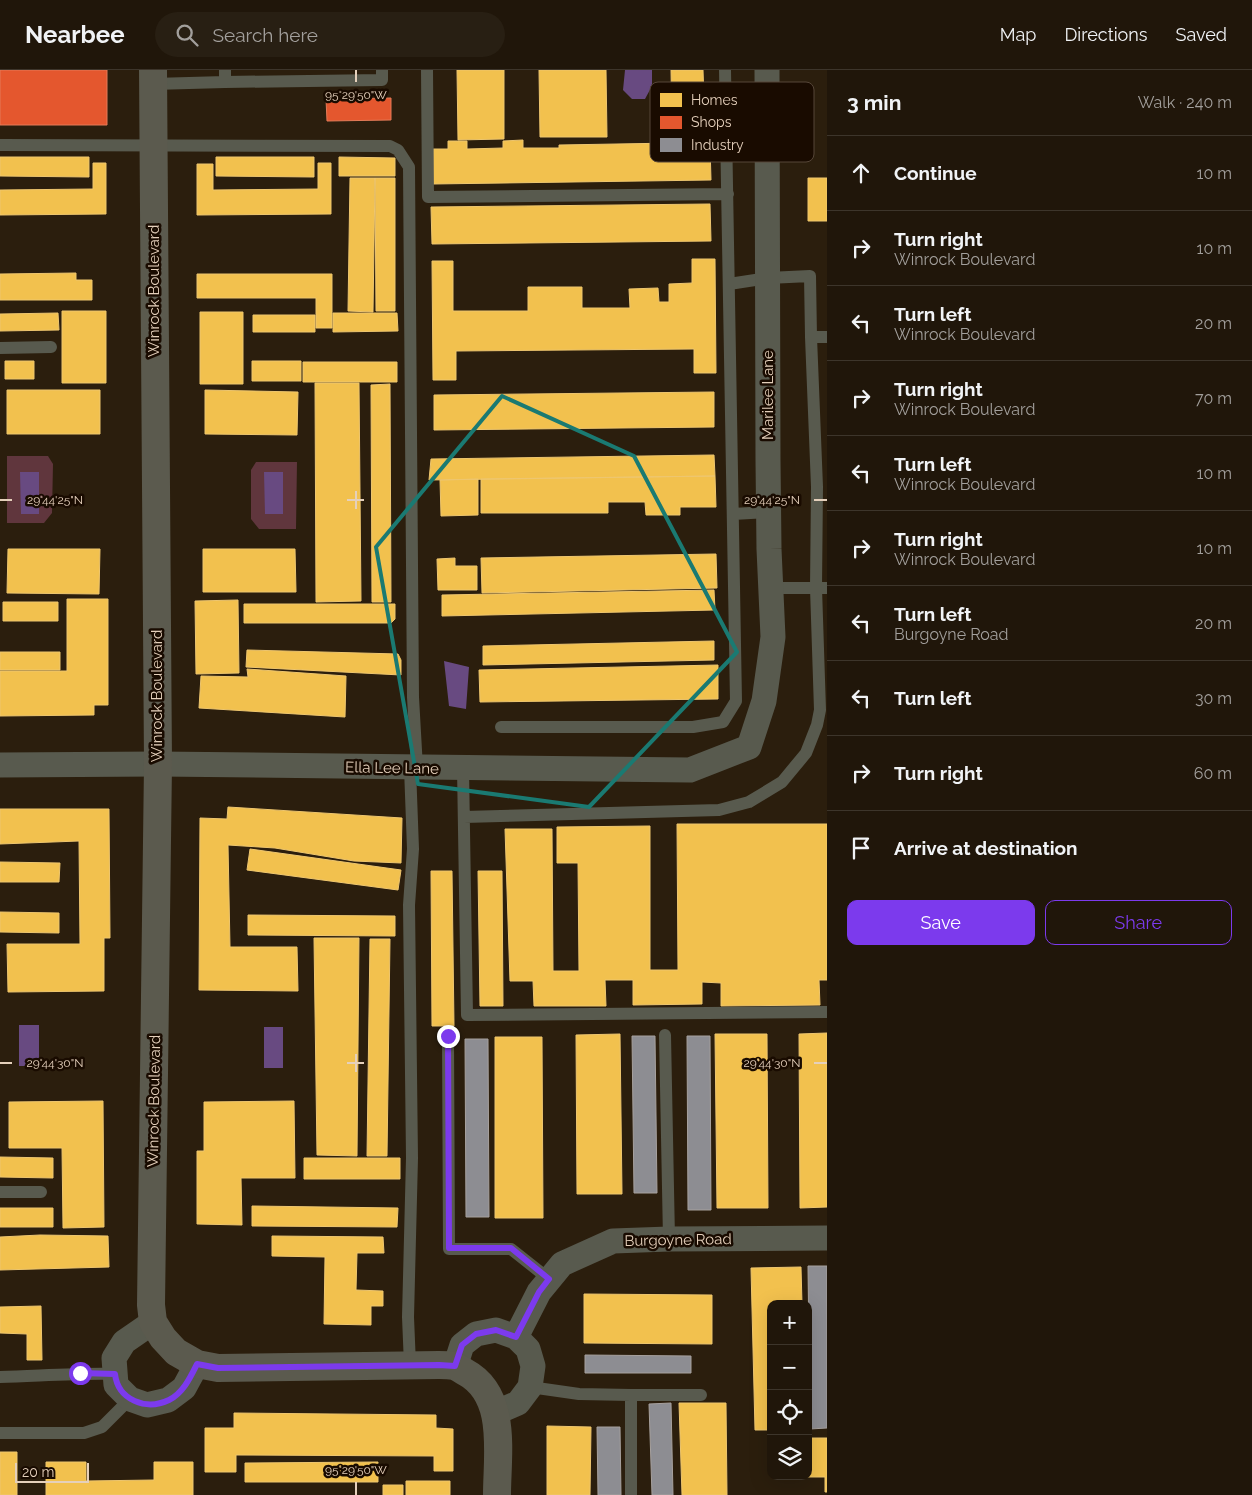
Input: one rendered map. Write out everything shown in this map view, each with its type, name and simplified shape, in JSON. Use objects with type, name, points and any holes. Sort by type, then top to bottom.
[{"type":"street","name":"Winrock Boulevard","points":[[153,77],[158,764],[151,1305],[153,1322]]},
{"type":"street","name":"Marilee Lane","points":[[759,718],[764,701],[773,637],[769,512],[767,162]]},
{"type":"street","name":"Ella Lee Lane","points":[[0,765],[158,764],[690,770],[749,747],[759,718]]},
{"type":"street","name":"Burgoyne Road","points":[[516,1337],[539,1292],[562,1264],[613,1241],[827,1238]]},
{"type":"street","points":[[197,1364],[184,1388],[168,1400],[147,1405],[130,1399],[116,1385],[114,1358],[124,1342],[153,1322],[163,1338],[176,1352],[197,1364],[218,1368],[455,1366],[474,1377],[489,1394],[496,1413],[497,1495]]},
{"type":"street","points":[[455,1366],[462,1345],[476,1334],[496,1330],[516,1337],[528,1350],[533,1366],[530,1387],[518,1403],[496,1413]]},
{"type":"lane","points":[[153,77],[225,76],[382,80],[382,70]]},
{"type":"lane","points":[[427,70],[428,197],[728,194]]},
{"type":"lane","points":[[0,145],[390,146],[398,150],[409,167],[414,768],[410,906],[412,1158],[408,1318],[410,1365]]},
{"type":"lane","points":[[501,727],[693,727],[723,722],[736,701],[727,162]]},
{"type":"lane","points":[[464,817],[720,810],[749,802],[769,792],[782,782],[801,760],[812,741],[820,710],[822,588],[810,276],[768,278],[729,284]]},
{"type":"lane","points":[[811,337],[827,337]]},
{"type":"lane","points":[[0,348],[51,348]]},
{"type":"lane","points":[[732,514],[769,512]]},
{"type":"lane","points":[[771,588],[822,588]]},
{"type":"lane","points":[[463,768],[467,1015],[827,1012]]},
{"type":"lane","points":[[665,1035],[669,1239]]},
{"type":"lane","points":[[448,1036],[449,1248],[511,1248],[549,1279]]},
{"type":"lane","points":[[0,1192],[41,1192]]},
{"type":"lane","points":[[0,1376],[45,1376],[80,1373],[115,1374]]},
{"type":"lane","points":[[530,1387],[579,1394],[701,1394]]},
{"type":"lane","points":[[631,1395],[631,1495]]},
{"type":"lane","points":[[0,1433],[84,1433],[102,1426],[130,1399]]},
{"type":"highlighted area","points":[[502,396],[634,456],[737,652],[589,807],[418,784],[376,547]]},
{"type":"shaded area","points":[[625,70],[652,70],[652,82],[650,82],[650,90],[645,99],[632,99],[623,90]]},
{"type":"shaded area","points":[[7,456],[48,456],[53,464],[52,513],[44,523],[7,523]]},
{"type":"shaded area","points":[[256,462],[297,462],[296,529],[259,529],[251,519],[251,470]]},
{"type":"shaded area","points":[[20,472],[39,472],[39,514],[21,514]]},
{"type":"shaded area","points":[[264,472],[283,472],[283,514],[265,514]]},
{"type":"shaded area","points":[[444,661],[469,667],[466,709],[449,706]]},
{"type":"shaded area","points":[[19,1025],[39,1025],[39,1066],[19,1066]]},
{"type":"shaded area","points":[[264,1027],[283,1027],[283,1068],[264,1068]]},
{"type":"building: Homes","points":[[457,70],[504,70],[504,139],[458,140]]},
{"type":"building: Homes","points":[[539,70],[606,70],[607,137],[540,137]]},
{"type":"building: Homes","points":[[671,70],[703,70],[703,82],[671,82]]},
{"type":"building: Homes","points":[[523,140],[523,148],[559,148],[559,145],[650,143],[650,162],[710,162],[711,180],[433,184],[433,149],[448,149],[448,141],[467,141],[467,149],[503,148],[503,141]]},
{"type":"building: Homes","points":[[0,157],[89,157],[89,177],[0,176]]},
{"type":"building: Homes","points":[[216,157],[314,157],[314,177],[216,176]]},
{"type":"building: Homes","points":[[339,157],[395,158],[395,176],[339,176]]},
{"type":"building: Homes","points":[[93,163],[106,163],[106,214],[0,215],[0,190],[93,189]]},
{"type":"building: Homes","points":[[318,163],[331,163],[331,214],[197,215],[197,164],[213,164],[213,190],[318,189]]},
{"type":"building: Homes","points":[[350,178],[375,178],[373,312],[348,311]]},
{"type":"building: Homes","points":[[375,178],[395,178],[395,311],[376,311]]},
{"type":"building: Homes","points":[[808,178],[827,178],[827,221],[808,221]]},
{"type":"building: Homes","points":[[710,204],[711,241],[432,244],[431,207]]},
{"type":"building: Homes","points":[[692,259],[715,259],[716,373],[694,373],[694,349],[456,351],[456,380],[433,380],[432,261],[453,261],[453,311],[528,311],[528,287],[582,287],[582,308],[630,308],[629,289],[658,288],[659,302],[669,302],[669,284],[692,283]]},
{"type":"building: Homes","points":[[76,273],[76,280],[92,280],[92,300],[0,300],[0,274]]},
{"type":"building: Homes","points":[[197,274],[332,274],[332,328],[316,328],[316,298],[197,298]]},
{"type":"building: Homes","points":[[62,311],[106,311],[106,383],[62,383]]},
{"type":"building: Homes","points":[[200,312],[243,312],[243,384],[200,384]]},
{"type":"building: Homes","points":[[58,313],[59,330],[0,331],[0,314]]},
{"type":"building: Homes","points":[[333,313],[397,313],[398,331],[333,332]]},
{"type":"building: Homes","points":[[253,315],[315,315],[315,332],[253,332]]},
{"type":"building: Homes","points":[[5,361],[34,361],[34,379],[5,379]]},
{"type":"building: Homes","points":[[252,361],[301,361],[301,381],[252,381]]},
{"type":"building: Homes","points":[[303,362],[397,362],[397,382],[303,382]]},
{"type":"building: Homes","points":[[315,383],[359,383],[361,601],[316,602]]},
{"type":"building: Homes","points":[[390,384],[391,602],[372,602],[371,385]]},
{"type":"building: Homes","points":[[7,390],[100,390],[100,434],[7,434]]},
{"type":"building: Homes","points":[[205,390],[298,392],[297,435],[205,434]]},
{"type":"building: Homes","points":[[714,392],[714,427],[434,430],[434,395]]},
{"type":"building: Homes","points":[[714,455],[715,476],[429,480],[431,459]]},
{"type":"building: Homes","points":[[715,476],[716,507],[680,507],[680,515],[646,515],[645,502],[608,502],[608,513],[481,513],[481,479]]},
{"type":"building: Homes","points":[[478,479],[478,515],[441,516],[440,480]]},
{"type":"building: Homes","points":[[8,549],[100,549],[99,594],[7,593]]},
{"type":"building: Homes","points":[[203,549],[295,549],[296,592],[203,592]]},
{"type":"building: Homes","points":[[716,554],[717,588],[482,593],[481,558]]},
{"type":"building: Homes","points":[[455,558],[455,566],[477,566],[477,590],[438,590],[437,559]]},
{"type":"building: Homes","points":[[714,590],[715,610],[442,616],[442,595]]},
{"type":"building: Homes","points":[[67,599],[108,599],[108,705],[94,705],[94,715],[0,716],[0,671],[67,671]]},
{"type":"building: Homes","points":[[238,600],[239,673],[196,674],[195,601]]},
{"type":"building: Homes","points":[[3,602],[58,602],[58,621],[3,621]]},
{"type":"building: Homes","points":[[244,604],[395,604],[395,619],[391,623],[244,623]]},
{"type":"building: Homes","points":[[714,641],[714,660],[483,665],[483,646]]},
{"type":"building: Homes","points":[[247,650],[398,654],[401,660],[401,675],[246,667]]},
{"type":"building: Homes","points":[[0,652],[60,652],[60,670],[0,670]]},
{"type":"building: Homes","points":[[718,665],[718,699],[480,702],[479,670]]},
{"type":"building: Homes","points":[[247,669],[346,676],[345,717],[199,708],[201,676],[248,677]]},
{"type":"building: Homes","points":[[228,807],[402,818],[401,863],[354,861],[275,848],[228,845],[230,947],[297,947],[298,991],[199,990],[200,818],[227,819]]},
{"type":"building: Homes","points":[[0,809],[109,809],[110,938],[104,938],[104,991],[8,992],[7,944],[80,944],[79,841],[0,844]]},
{"type":"building: Homes","points":[[677,824],[827,824],[827,980],[819,980],[820,1005],[721,1006],[721,983],[702,982],[702,1004],[633,1005],[633,980],[605,980],[606,1006],[534,1006],[533,981],[510,981],[505,829],[552,829],[553,971],[579,971],[578,863],[557,863],[557,827],[650,826],[650,970],[678,970]]},
{"type":"building: Homes","points":[[250,849],[401,870],[398,890],[247,870]]},
{"type":"building: Homes","points":[[0,862],[60,863],[59,882],[0,882]]},
{"type":"building: Homes","points":[[431,871],[452,871],[454,1026],[432,1026]]},
{"type":"building: Homes","points":[[478,871],[502,871],[503,1006],[480,1006]]},
{"type":"building: Homes","points":[[0,912],[59,913],[59,933],[0,932]]},
{"type":"building: Homes","points":[[248,915],[395,916],[395,936],[248,935]]},
{"type":"building: Homes","points":[[314,938],[359,938],[357,1156],[317,1155]]},
{"type":"building: Homes","points":[[370,939],[390,939],[387,1156],[367,1156]]},
{"type":"building: Homes","points":[[827,1033],[827,1207],[800,1208],[799,1034]]},
{"type":"building: Homes","points":[[620,1034],[622,1194],[577,1194],[576,1035]]},
{"type":"building: Homes","points":[[715,1034],[767,1034],[768,1208],[717,1208]]},
{"type":"building: Homes","points":[[495,1037],[542,1037],[543,1218],[495,1218]]},
{"type":"building: Homes","points":[[103,1101],[104,1227],[63,1228],[62,1148],[9,1148],[9,1102]]},
{"type":"building: Homes","points":[[294,1101],[295,1178],[241,1178],[242,1225],[197,1224],[197,1151],[204,1151],[204,1102]]},
{"type":"building: Homes","points":[[0,1157],[53,1158],[53,1178],[0,1177]]},
{"type":"building: Homes","points":[[304,1158],[400,1158],[400,1179],[304,1179]]},
{"type":"building: Homes","points":[[252,1206],[398,1208],[397,1227],[252,1226]]},
{"type":"building: Homes","points":[[0,1208],[53,1208],[53,1227],[0,1227]]},
{"type":"building: Homes","points":[[40,1235],[108,1236],[109,1267],[0,1270],[0,1237]]},
{"type":"building: Homes","points":[[272,1236],[383,1237],[384,1253],[357,1253],[356,1290],[383,1291],[383,1306],[371,1306],[371,1325],[324,1324],[325,1257],[272,1256]]},
{"type":"building: Homes","points":[[801,1267],[802,1300],[767,1300],[767,1430],[755,1430],[751,1268]]},
{"type":"building: Homes","points":[[584,1294],[712,1295],[712,1344],[584,1343]]},
{"type":"building: Homes","points":[[41,1306],[42,1360],[27,1360],[27,1334],[0,1333],[0,1307]]},
{"type":"building: Homes","points":[[679,1403],[726,1403],[727,1495],[682,1495]]},
{"type":"building: Homes","points":[[234,1413],[436,1415],[436,1428],[453,1429],[453,1471],[434,1471],[434,1456],[236,1455],[236,1472],[205,1472],[205,1428],[234,1428]]},
{"type":"building: Homes","points":[[547,1426],[591,1427],[590,1495],[547,1495]]},
{"type":"building: Homes","points":[[812,1438],[827,1438],[827,1492],[825,1492],[825,1477],[812,1477]]},
{"type":"building: Homes","points":[[0,1452],[17,1452],[17,1495],[0,1495]]},
{"type":"building: Homes","points":[[46,1462],[86,1462],[86,1481],[154,1480],[154,1462],[193,1462],[193,1495],[46,1495]]},
{"type":"building: Homes","points":[[378,1462],[378,1482],[245,1482],[245,1463]]},
{"type":"building: Homes","points":[[406,1481],[450,1481],[450,1495],[406,1495]]},
{"type":"building: Homes","points":[[383,1485],[403,1485],[403,1495],[383,1495]]},
{"type":"building: Shops","points":[[0,70],[107,70],[107,125],[0,125]]},
{"type":"building: Shops","points":[[391,98],[391,120],[327,121],[326,99]]},
{"type":"building: Industry","points":[[632,1036],[655,1036],[657,1193],[634,1193]]},
{"type":"building: Industry","points":[[687,1036],[710,1036],[711,1210],[688,1210]]},
{"type":"building: Industry","points":[[465,1039],[488,1039],[489,1217],[466,1217]]},
{"type":"building: Industry","points":[[808,1266],[827,1266],[827,1428],[812,1429],[812,1300],[808,1300]]},
{"type":"building: Industry","points":[[585,1355],[691,1356],[691,1373],[585,1373]]},
{"type":"building: Industry","points":[[671,1403],[673,1495],[652,1495],[649,1404]]},
{"type":"building: Industry","points":[[597,1427],[620,1427],[621,1495],[598,1495]]},
{"type":"route","points":[[80,1373],[115,1374],[116,1385],[130,1399],[147,1405],[168,1400],[184,1388],[197,1364],[218,1368],[455,1366],[462,1345],[476,1334],[496,1330],[516,1337],[539,1292],[549,1279],[511,1248],[449,1248],[448,1036]]}]
